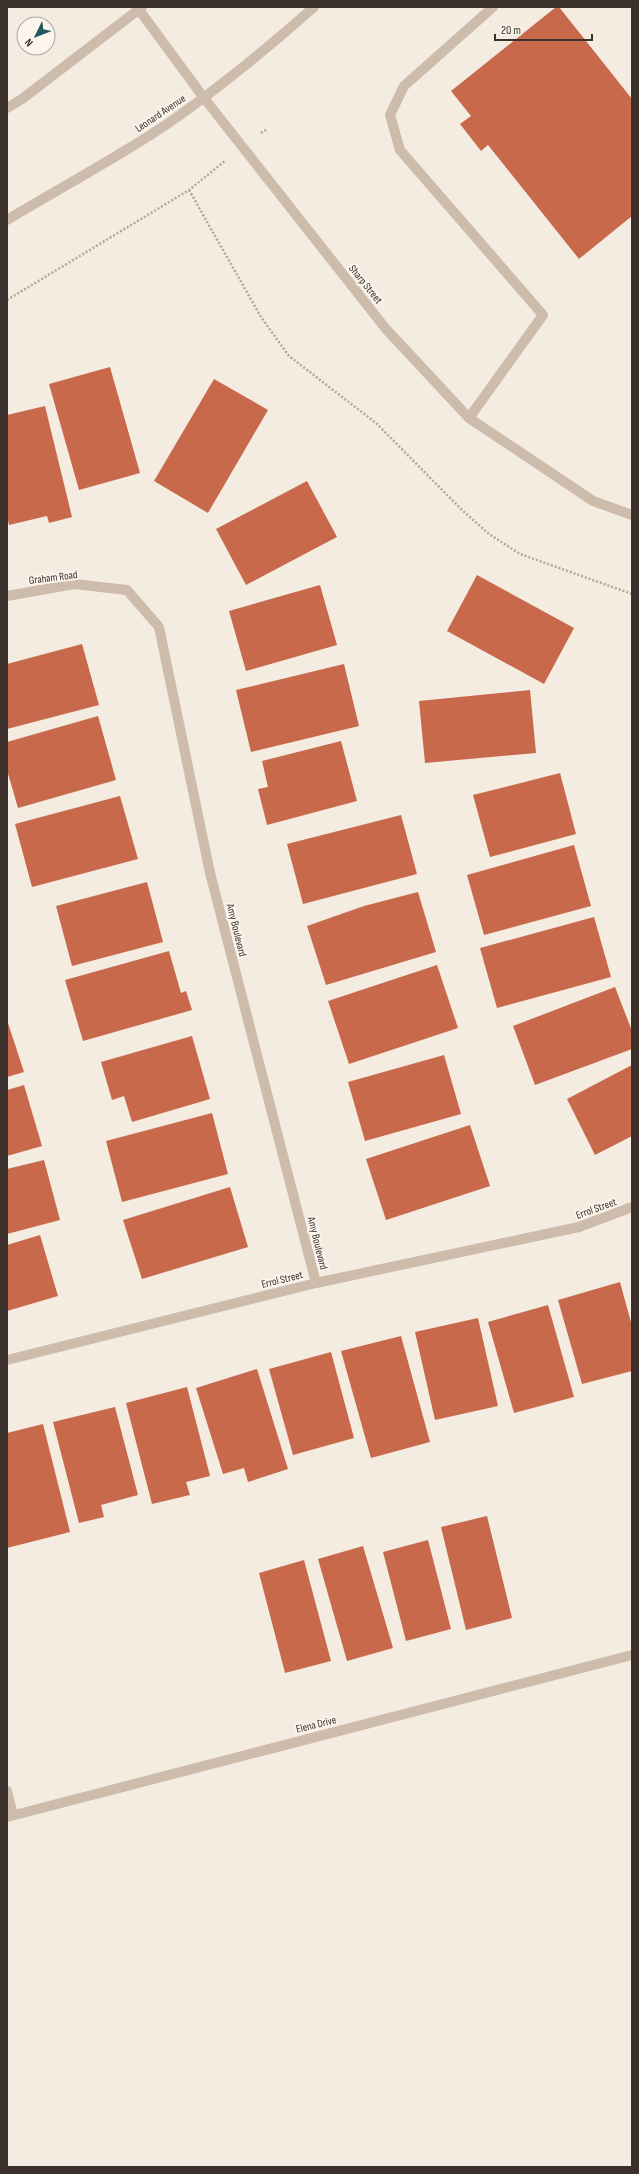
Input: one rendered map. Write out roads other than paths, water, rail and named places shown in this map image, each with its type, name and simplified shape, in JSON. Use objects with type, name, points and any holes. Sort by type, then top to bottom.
[{"type":"street","name":"Leonard Avenue","points":[[7,220],[152,134],[204,98],[253,60],[314,7]]},
{"type":"street","points":[[469,418],[543,315],[400,150],[390,115],[404,86],[493,7]]},
{"type":"street","name":"Sharp Street","points":[[140,8],[204,98],[386,329],[469,418],[593,501],[632,515]]},
{"type":"street","points":[[7,108],[22,99],[140,8]]},
{"type":"street","name":"Graham Road","points":[[7,596],[74,584],[127,590]]},
{"type":"street","name":"Amy Boulevard","points":[[127,590],[159,627],[210,873],[316,1283]]},
{"type":"street","name":"Errol Street","points":[[7,1360],[316,1283],[579,1227],[632,1207]]},
{"type":"street","name":"Elena Drive","points":[[10,1816],[632,1655]]},
{"type":"street","points":[[7,1791],[10,1816]]}]
